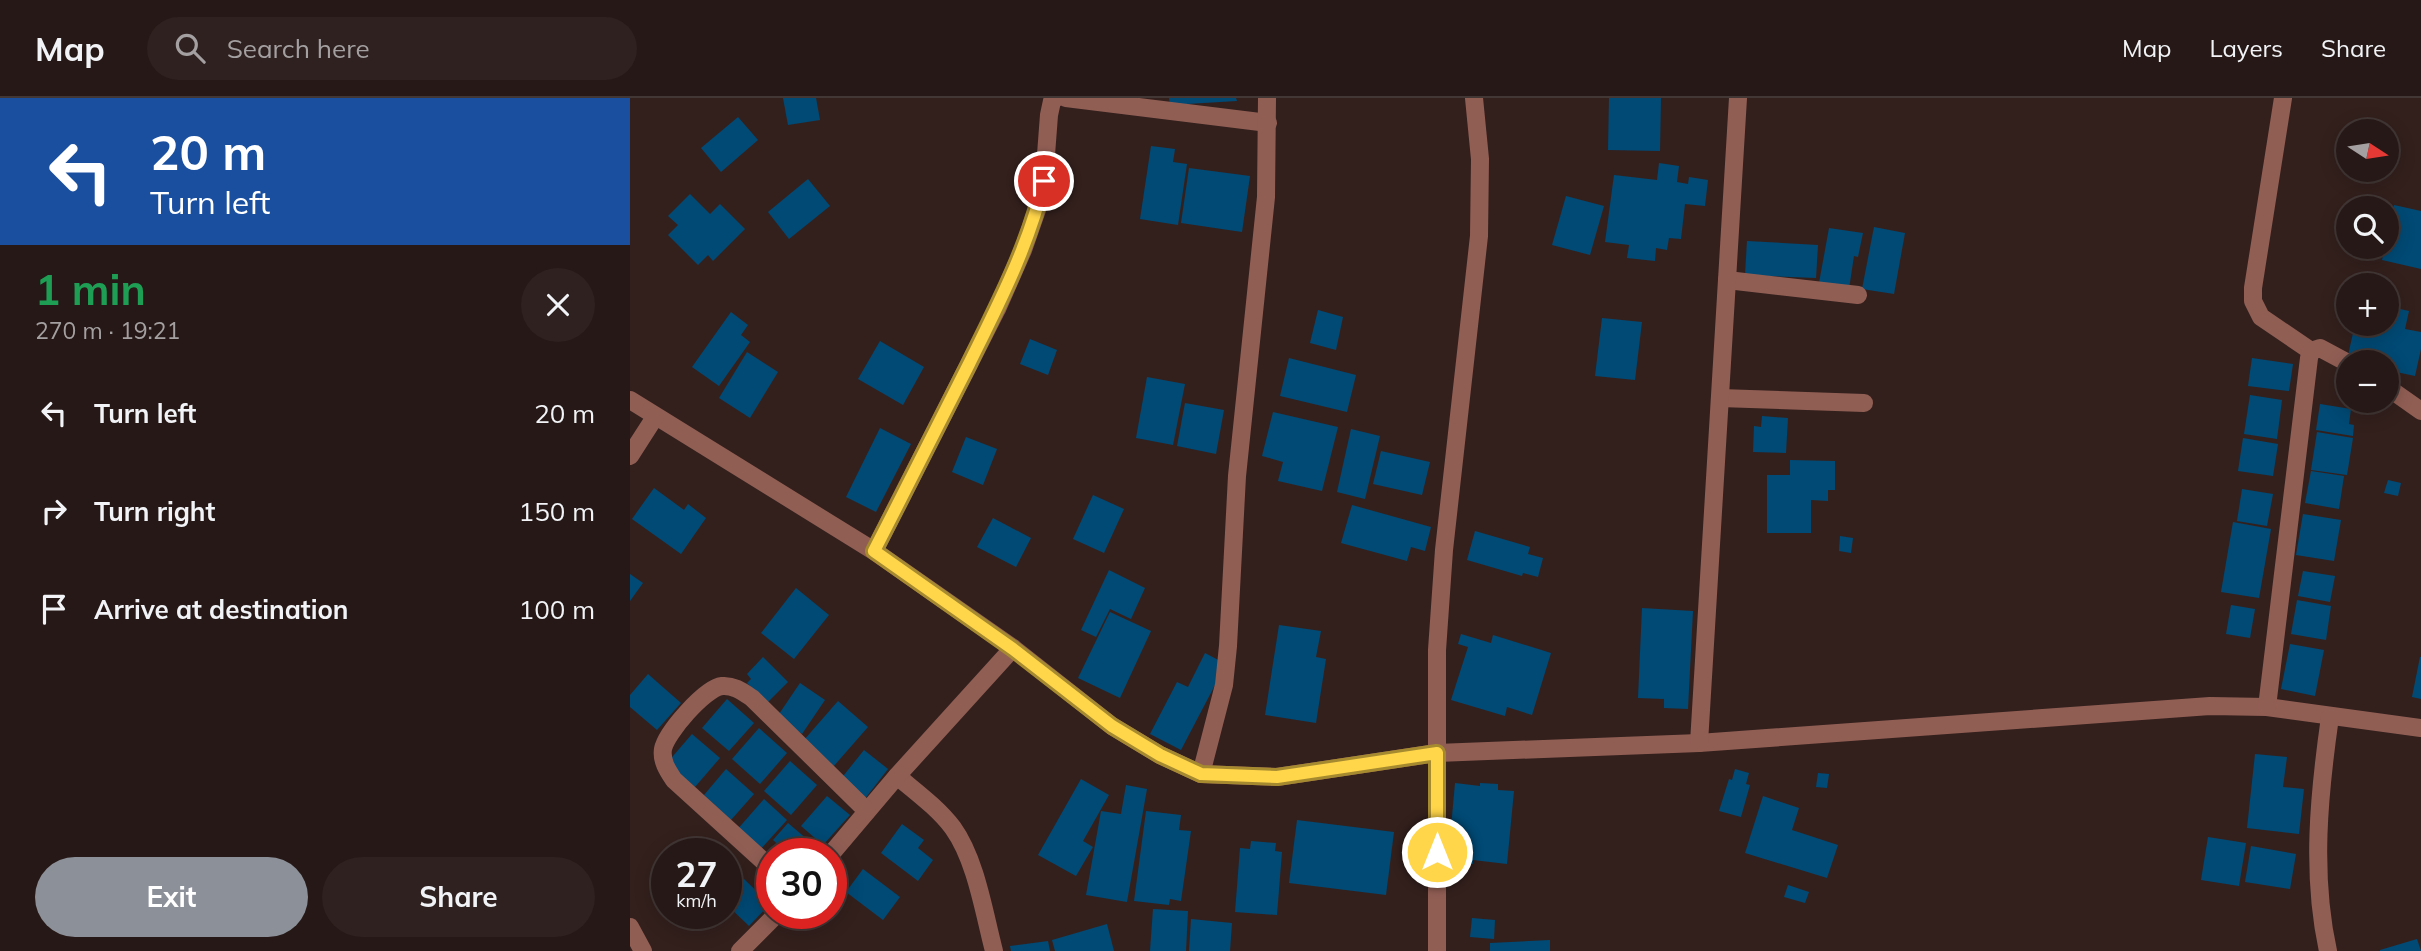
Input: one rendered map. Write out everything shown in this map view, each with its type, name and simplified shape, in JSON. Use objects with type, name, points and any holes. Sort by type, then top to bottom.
[{"type":"street","points":[[874,551],[997,309],[1023,250],[1044,181],[1049,115],[1052,101],[1056,98]]},
{"type":"street","points":[[1066,98],[1268,123]]},
{"type":"street","points":[[1201,774],[1224,685],[1228,646],[1237,476],[1266,197],[1267,98]]},
{"type":"street","points":[[1437,951],[1437,650],[1444,550],[1479,236],[1480,159],[1475,98]]},
{"type":"street","points":[[1699,743],[1738,98]]},
{"type":"street","points":[[2283,98],[2253,302],[2261,317],[2311,351]]},
{"type":"street","points":[[1727,281],[1858,295]]},
{"type":"street","points":[[2311,351],[2320,348],[2336,357]]},
{"type":"street","points":[[2267,707],[2311,351]]},
{"type":"street","points":[[2399,395],[2421,411]]},
{"type":"street","points":[[1720,398],[1864,402]]},
{"type":"street","points":[[630,400],[874,551],[1013,649],[1112,726],[1160,755],[1201,774],[1277,777],[1437,753],[1699,743],[2210,706],[2267,707],[2421,728]]},
{"type":"street","points":[[630,456],[655,417]]},
{"type":"street","points":[[844,838],[1013,649]]},
{"type":"street","points":[[756,854],[674,780],[665,767],[662,751],[667,737],[705,694],[720,686],[737,688],[752,698],[867,811]]},
{"type":"street","points":[[2328,951],[2322,927],[2319,818],[2330,717]]},
{"type":"street","points":[[897,776],[938,812],[952,827],[962,844],[994,951]]},
{"type":"street","points":[[630,927],[643,951]]},
{"type":"street","points":[[740,951],[762,929]]},
{"type":"building","points":[[783,98],[816,98],[820,120],[788,125]]},
{"type":"building","points":[[1169,98],[1236,98],[1237,101],[1170,105]]},
{"type":"building","points":[[1609,98],[1661,98],[1660,151],[1608,150]]},
{"type":"building","points":[[738,117],[758,140],[721,172],[701,148]]},
{"type":"building","points":[[1151,146],[1175,149],[1173,162],[1187,164],[1178,225],[1140,219]]},
{"type":"building","points":[[1659,163],[1679,166],[1677,182],[1688,184],[1689,177],[1708,180],[1705,206],[1685,204],[1681,239],[1669,238],[1667,250],[1656,248],[1655,261],[1627,258],[1629,245],[1605,242],[1614,175],[1657,180]]},
{"type":"building","points":[[1189,168],[1250,176],[1242,232],[1181,223]]},
{"type":"building","points":[[808,179],[830,206],[789,239],[768,212]]},
{"type":"building","points":[[690,194],[710,214],[720,204],[745,229],[713,261],[708,255],[698,265],[668,235],[678,225],[668,216]]},
{"type":"building","points":[[1566,196],[1604,206],[1590,255],[1552,245]]},
{"type":"building","points":[[2399,206],[2421,211],[2421,269],[2382,260],[2399,259]]},
{"type":"building","points":[[1874,227],[1905,233],[1894,294],[1862,289]]},
{"type":"building","points":[[1829,228],[1863,233],[1858,257],[1854,256],[1849,289],[1819,283]]},
{"type":"building","points":[[1747,241],[1818,245],[1816,278],[1745,275]]},
{"type":"building","points":[[2399,309],[2409,311],[2405,329],[2421,332],[2421,349],[2415,376],[2399,373],[2399,350],[2349,350],[2352,336],[2399,336]]},
{"type":"building","points":[[1318,310],[1343,317],[1336,350],[1310,343]]},
{"type":"building","points":[[731,312],[748,325],[741,335],[750,342],[719,386],[692,367]]},
{"type":"building","points":[[1602,318],[1642,322],[1635,380],[1595,376]]},
{"type":"building","points":[[1030,339],[1057,350],[1048,375],[1020,364]]},
{"type":"building","points":[[880,341],[924,367],[903,405],[858,379]]},
{"type":"building","points":[[747,352],[778,372],[750,418],[719,398]]},
{"type":"building","points":[[1289,358],[1356,375],[1347,412],[1280,396]]},
{"type":"building","points":[[2252,358],[2293,364],[2289,391],[2248,386]]},
{"type":"building","points":[[1147,377],[1185,384],[1173,445],[1136,438]]},
{"type":"building","points":[[2250,395],[2282,400],[2277,439],[2244,434]]},
{"type":"building","points":[[1185,403],[1224,410],[1216,454],[1177,446]]},
{"type":"building","points":[[2320,404],[2336,407],[2336,413],[2350,413],[2349,424],[2354,425],[2353,436],[2316,430]]},
{"type":"building","points":[[1273,412],[1338,427],[1322,491],[1278,481],[1283,462],[1262,456]]},
{"type":"building","points":[[1762,416],[1788,418],[1786,453],[1753,452],[1754,426],[1761,427]]},
{"type":"building","points":[[880,428],[911,444],[876,512],[846,497]]},
{"type":"building","points":[[1351,429],[1380,436],[1365,499],[1337,492]]},
{"type":"building","points":[[2317,432],[2353,438],[2347,475],[2311,470]]},
{"type":"building","points":[[966,437],[997,449],[983,485],[952,472]]},
{"type":"building","points":[[2243,438],[2278,444],[2273,476],[2238,471]]},
{"type":"building","points":[[1381,451],[1430,462],[1422,495],[1373,484]]},
{"type":"building","points":[[1790,460],[1835,461],[1835,490],[1828,490],[1828,501],[1811,500],[1811,533],[1767,533],[1767,475],[1790,475]]},
{"type":"building","points":[[2311,471],[2344,476],[2339,509],[2305,503]]},
{"type":"building","points":[[2388,480],[2401,483],[2398,496],[2384,493]]},
{"type":"building","points":[[654,488],[684,510],[688,504],[706,518],[681,554],[632,519]]},
{"type":"building","points":[[2242,489],[2273,494],[2267,526],[2237,521]]},
{"type":"building","points":[[1093,495],[1124,509],[1104,553],[1073,539]]},
{"type":"building","points":[[1352,505],[1431,527],[1425,551],[1411,547],[1407,561],[1341,543]]},
{"type":"building","points":[[2303,514],[2341,520],[2334,561],[2296,555]]},
{"type":"building","points":[[993,518],[1031,538],[1016,567],[977,547]]},
{"type":"building","points":[[2233,522],[2271,529],[2259,598],[2221,592]]},
{"type":"building","points":[[1475,531],[1530,547],[1528,554],[1543,558],[1538,577],[1523,573],[1522,576],[1467,560]]},
{"type":"building","points":[[1840,536],[1853,538],[1851,553],[1839,551]]},
{"type":"building","points":[[1109,570],[1145,588],[1131,619],[1110,609],[1096,637],[1081,630]]},
{"type":"building","points":[[2303,571],[2335,576],[2330,602],[2298,596]]},
{"type":"building","points":[[630,574],[643,583],[630,601]]},
{"type":"building","points":[[796,588],[829,615],[794,659],[761,633]]},
{"type":"building","points":[[2297,600],[2331,606],[2326,640],[2291,634]]},
{"type":"building","points":[[2231,605],[2255,609],[2250,638],[2226,634]]},
{"type":"building","points":[[1642,608],[1693,611],[1688,709],[1664,708],[1664,699],[1638,698]]},
{"type":"building","points":[[1110,612],[1151,631],[1120,698],[1078,678]]},
{"type":"building","points":[[1279,625],[1321,631],[1316,657],[1326,659],[1316,723],[1265,715]]},
{"type":"building","points":[[1461,634],[1491,643],[1493,635],[1551,653],[1532,715],[1507,707],[1505,716],[1451,700],[1468,647],[1458,644]]},
{"type":"building","points":[[2290,644],[2324,650],[2315,696],[2281,689]]},
{"type":"building","points":[[1205,653],[1226,664],[1181,750],[1150,734],[1177,682],[1188,687]]},
{"type":"building","points":[[763,657],[788,682],[767,703],[747,683],[751,679],[747,674]]},
{"type":"building","points":[[2421,657],[2421,699],[2412,697]]},
{"type":"building","points":[[648,674],[681,703],[657,730],[630,707],[630,695]]},
{"type":"building","points":[[800,683],[825,700],[802,734],[777,717]]},
{"type":"building","points":[[727,699],[754,723],[729,751],[702,728]]},
{"type":"building","points":[[838,701],[868,727],[833,767],[804,740]]},
{"type":"building","points":[[759,728],[787,753],[760,784],[732,759]]},
{"type":"building","points":[[692,734],[720,758],[695,787],[667,763]]},
{"type":"building","points":[[864,750],[888,769],[864,800],[840,780]]},
{"type":"building","points":[[2255,754],[2287,757],[2283,787],[2304,789],[2299,834],[2247,828]]},
{"type":"building","points":[[790,761],[817,785],[791,815],[764,791]]},
{"type":"building","points":[[726,769],[754,794],[731,820],[704,795]]},
{"type":"building","points":[[1735,769],[1749,773],[1746,784],[1750,785],[1741,817],[1719,811]]},
{"type":"building","points":[[1818,773],[1829,774],[1827,788],[1816,787]]},
{"type":"building","points":[[1081,779],[1109,795],[1083,841],[1093,847],[1076,876],[1038,855]]},
{"type":"building","points":[[1455,783],[1480,786],[1480,783],[1498,784],[1498,790],[1514,791],[1507,864],[1473,860],[1473,864],[1448,861]]},
{"type":"building","points":[[1126,785],[1147,789],[1127,902],[1086,895],[1101,811],[1121,814]]},
{"type":"building","points":[[827,796],[850,815],[829,838],[815,838],[801,826]]},
{"type":"building","points":[[1763,796],[1799,808],[1792,830],[1838,845],[1827,878],[1745,853]]},
{"type":"building","points":[[764,799],[787,820],[771,838],[756,838],[756,848],[736,831]]},
{"type":"building","points":[[1146,811],[1181,815],[1179,830],[1191,831],[1181,901],[1170,899],[1169,905],[1134,901]]},
{"type":"building","points":[[1297,820],[1394,832],[1386,895],[1289,883]]},
{"type":"building","points":[[788,823],[806,838],[775,838]]},
{"type":"building","points":[[902,824],[924,840],[918,848],[933,860],[918,881],[881,853]]},
{"type":"building","points":[[2208,837],[2246,843],[2239,886],[2201,880]]},
{"type":"building","points":[[1251,841],[1276,843],[1275,851],[1282,852],[1277,915],[1235,912],[1240,848],[1250,849]]},
{"type":"building","points":[[2251,846],[2296,854],[2290,889],[2245,882]]},
{"type":"building","points":[[863,869],[900,897],[883,920],[847,891]]},
{"type":"building","points":[[744,879],[756,891],[756,919],[749,926],[742,919]]},
{"type":"building","points":[[1788,885],[1809,892],[1805,903],[1784,897]]},
{"type":"building","points":[[1153,909],[1188,911],[1186,951],[1150,951]]},
{"type":"building","points":[[1472,918],[1495,920],[1494,939],[1470,937]]},
{"type":"building","points":[[1191,919],[1232,923],[1230,951],[1189,951]]},
{"type":"building","points":[[1107,924],[1114,951],[1055,951],[1052,940]]},
{"type":"building","points":[[2417,939],[2421,951],[2380,951],[2380,950]]},
{"type":"building","points":[[1550,940],[1550,951],[1490,951],[1490,943]]},
{"type":"building","points":[[1048,941],[1050,951],[1011,951],[1010,946]]},
{"type":"route","points":[[1044,181],[1023,250],[997,309],[874,551],[1013,649],[1112,726],[1160,755],[1201,774],[1277,777],[1437,753],[1437,852]]}]
